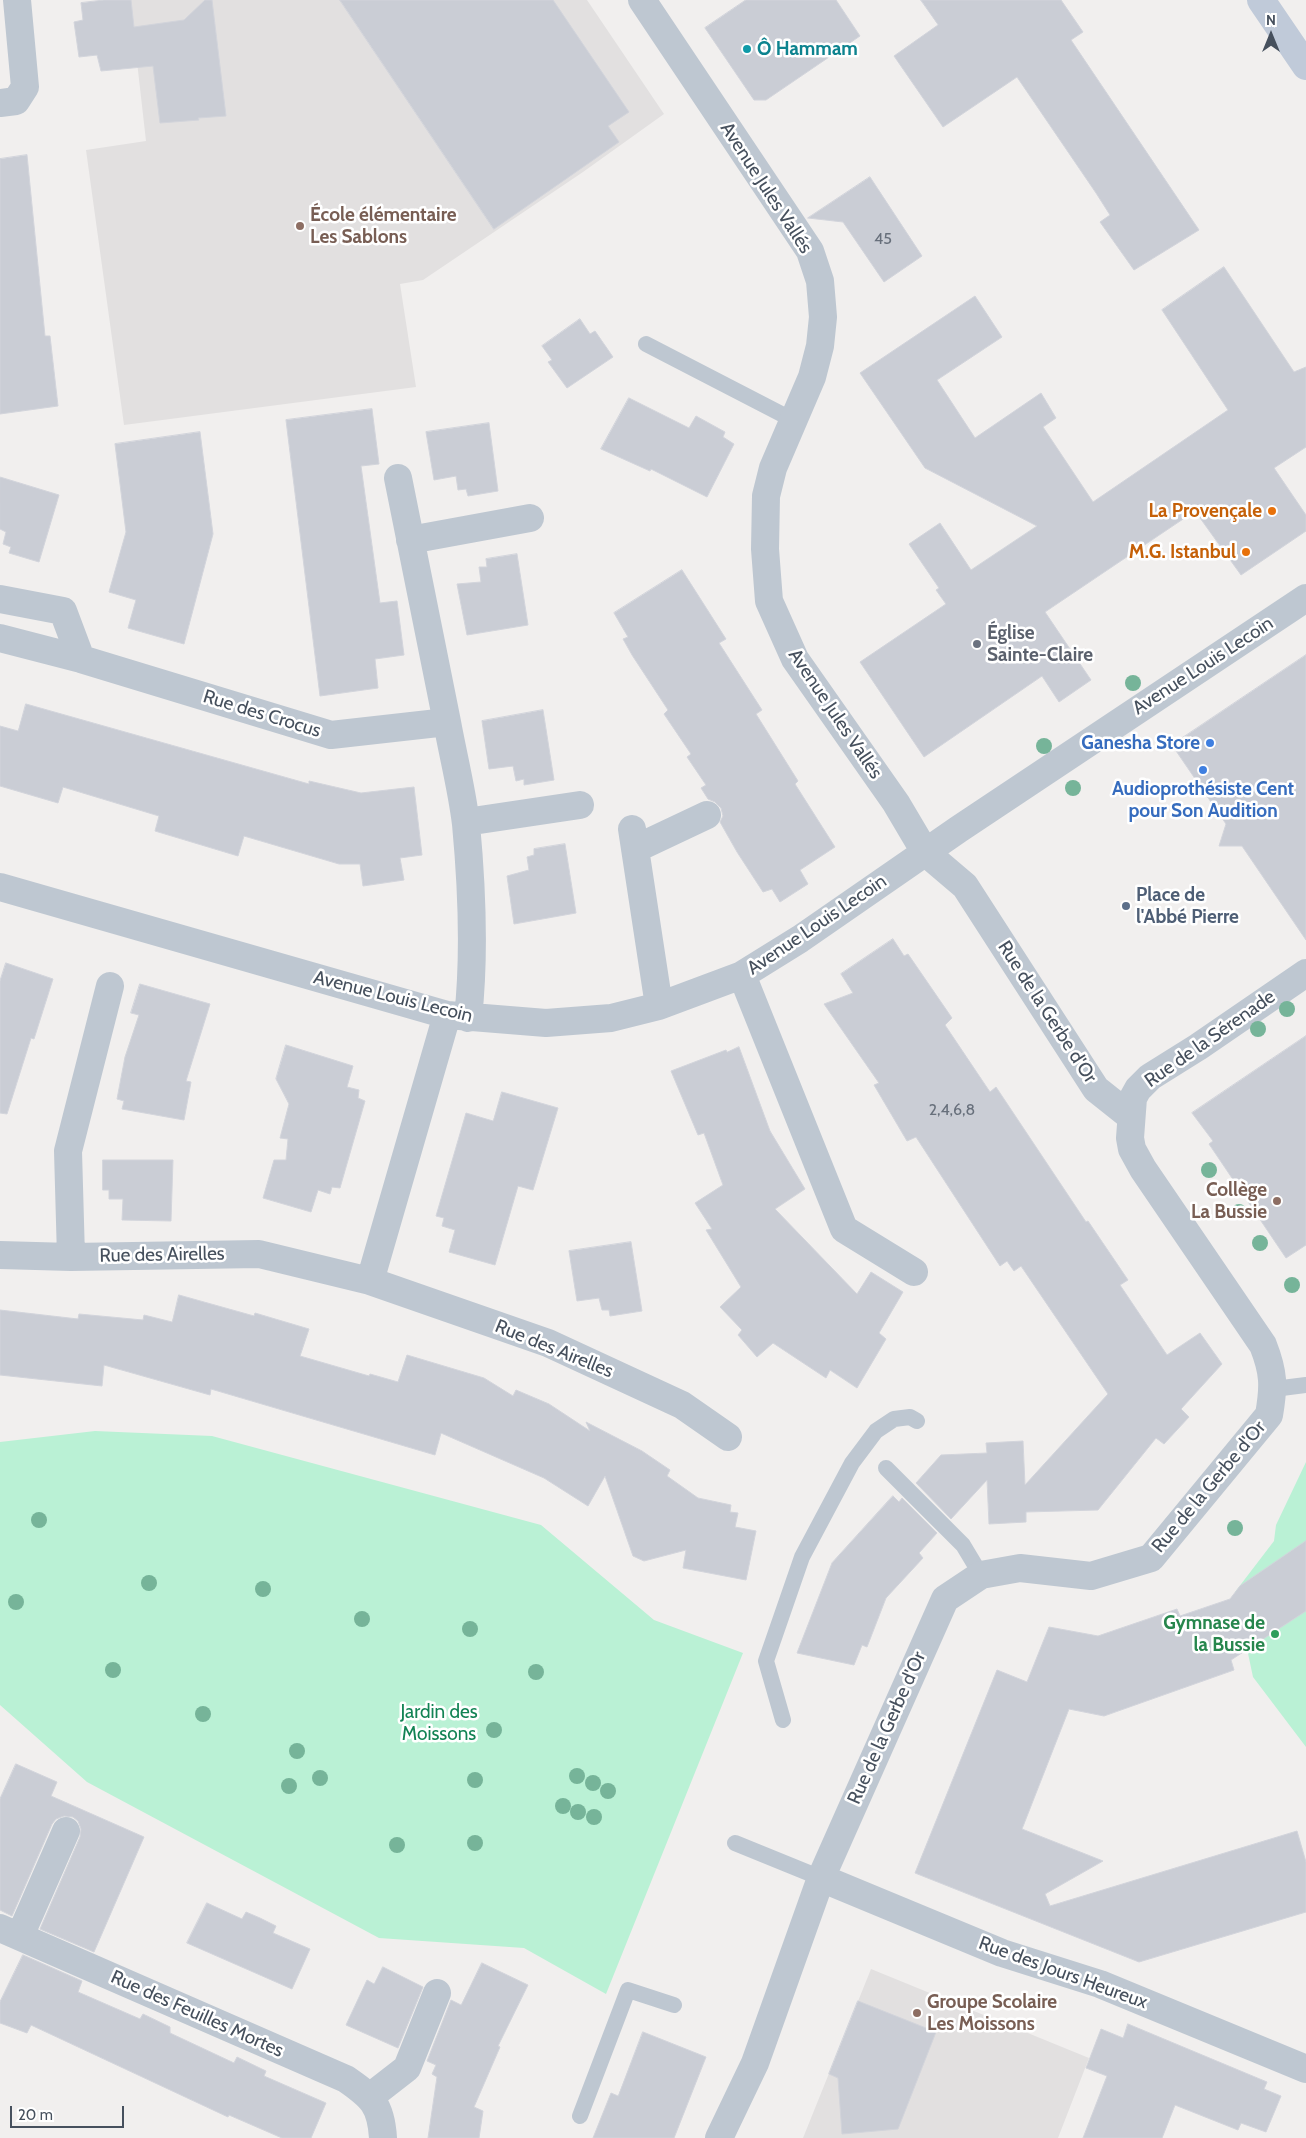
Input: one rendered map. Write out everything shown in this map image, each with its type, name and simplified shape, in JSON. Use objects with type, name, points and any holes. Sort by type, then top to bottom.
[{"type":"main road","points":[[1261,0],[1306,66]]},
{"type":"street","points":[[0,103],[16,101],[26,87],[17,0]]},
{"type":"street","name":"Avenue Jules Vallés","points":[[642,0],[810,251],[820,281],[823,317],[820,346],[812,377],[773,468],[766,496],[765,549],[769,601],[795,659],[896,803],[925,852]]},
{"type":"street","points":[[370,1281],[472,972],[472,929],[466,822],[398,478]]},
{"type":"street","points":[[410,540],[530,518]]},
{"type":"street","points":[[0,598],[63,611],[81,659]]},
{"type":"street","name":"Avenue Louis Lecoin","points":[[0,886],[458,1017],[546,1024],[611,1018],[659,1006],[742,975],[800,939],[1079,748],[1306,598]]},
{"type":"street","name":"Rue des Crocus","points":[[0,638],[81,659],[331,735],[447,722]]},
{"type":"street","points":[[466,822],[580,805]]},
{"type":"street","points":[[659,1006],[633,839],[707,816]]},
{"type":"street","name":"Rue de la Gerbe d'Or","points":[[719,2138],[755,2063],[821,1878],[945,1599],[981,1575],[1020,1568],[1090,1576],[1151,1558],[1269,1415],[1274,1389],[1272,1367],[1263,1345],[1143,1170],[1132,1149],[1130,1116],[1096,1089],[965,886],[925,852]]},
{"type":"street","name":"Rue de la Sérenade","points":[[1130,1116],[1133,1098],[1150,1076],[1205,1043],[1306,973]]},
{"type":"street","points":[[742,975],[844,1229],[914,1272]]},
{"type":"street","points":[[71,1257],[68,1150],[110,986]]},
{"type":"street","name":"Rue des Airelles","points":[[0,1256],[71,1257],[259,1254],[370,1281],[548,1343],[682,1405],[728,1437]]},
{"type":"street","name":"Rue des Feuilles Mortes","points":[[66,1832],[10,1932],[346,2079],[370,2096],[382,2122],[383,2138]]},
{"type":"street","name":"Rue des Jours Heureux","points":[[821,1878],[1002,1953],[1100,1984],[1306,2069]]},
{"type":"street","points":[[370,2096],[407,2068],[437,1993]]},
{"type":"lane","points":[[646,344],[793,420]]},
{"type":"lane","points":[[1274,1389],[1306,1385]]},
{"type":"lane","points":[[783,1720],[766,1661],[802,1557],[852,1464],[876,1431],[894,1419],[910,1417],[917,1421]]},
{"type":"lane","points":[[886,1468],[962,1545],[981,1575]]},
{"type":"lane","points":[[735,1844],[821,1878]]},
{"type":"lane","points":[[580,2116],[628,1990],[674,2005]]},
{"type":"shaded area","name":"École élémentaire Les Sablons","points":[[130,0],[587,0],[664,114],[583,172],[423,280],[400,284],[416,387],[124,425],[86,150],[146,141]]},
{"type":"shaded area","name":"Groupe Scolaire Les Moissons","points":[[871,1969],[1089,2058],[1058,2138],[803,2138]]},
{"type":"green space","name":"Jardin des Moissons","points":[[95,1431],[212,1436],[541,1525],[654,1620],[743,1653],[606,1994],[524,1948],[379,1938],[87,1782],[0,1705],[0,1442]]},
{"type":"green space","name":"Gymnase de la Bussie","points":[[1306,1462],[1306,1747],[1253,1677],[1235,1592],[1274,1541],[1276,1525]]},
{"type":"building","points":[[104,0],[131,0],[134,27],[184,20],[205,0],[212,0],[226,116],[160,123],[153,66],[101,71],[97,55],[79,57],[74,22],[83,20],[81,3]]},
{"type":"building","points":[[340,0],[553,0],[629,112],[608,126],[619,142],[494,229]]},
{"type":"building","name":"Ô Hammam","points":[[746,0],[836,0],[860,36],[766,100],[754,100],[705,28]]},
{"type":"building","points":[[921,0],[1061,0],[1083,32],[1071,40],[1199,230],[1134,270],[1100,222],[1110,215],[1017,77],[943,127],[894,56],[938,25]]},
{"type":"building","points":[[27,155],[45,336],[50,336],[58,406],[0,414],[0,159]]},
{"type":"building","points":[[870,177],[922,256],[884,282],[843,222],[808,218]]},
{"type":"building","points":[[1224,267],[1294,372],[1306,367],[1306,447],[1274,468],[1306,515],[1306,531],[1241,575],[1195,511],[1045,612],[1091,680],[1059,702],[1042,676],[924,757],[860,662],[946,604],[936,590],[939,588],[909,544],[940,523],[971,570],[1037,526],[925,468],[860,373],[975,296],[1002,337],[937,380],[975,438],[1041,393],[1056,418],[1043,427],[1093,502],[1228,410],[1162,310]]},
{"type":"building","points":[[580,319],[590,334],[595,331],[613,357],[567,388],[548,362],[552,360],[542,346]]},
{"type":"building","points":[[629,398],[689,428],[696,416],[725,432],[723,437],[734,444],[707,497],[651,469],[650,471],[601,449]]},
{"type":"building","points":[[372,409],[379,464],[361,466],[380,603],[397,601],[404,655],[375,659],[378,688],[320,696],[286,420]]},
{"type":"building","points":[[489,423],[498,491],[468,496],[466,489],[458,490],[456,476],[434,480],[426,432]]},
{"type":"building","points":[[200,432],[213,534],[184,644],[128,628],[136,600],[109,592],[126,532],[115,444]]},
{"type":"building","points":[[0,477],[59,495],[39,562],[9,553],[11,547],[3,544],[6,532],[0,529]]},
{"type":"building","points":[[517,554],[528,625],[467,635],[457,584],[481,582],[479,567],[487,567],[486,559]]},
{"type":"building","points":[[682,570],[726,639],[719,643],[762,710],[756,714],[798,781],[795,784],[835,847],[800,870],[808,884],[780,902],[772,889],[763,892],[737,852],[720,822],[723,816],[721,808],[715,802],[708,799],[701,788],[706,785],[687,757],[691,754],[664,714],[668,710],[623,639],[628,637],[614,613]]},
{"type":"building","points":[[1306,655],[1306,940],[1242,846],[1219,846],[1226,824],[1172,745]]},
{"type":"building","points":[[26,704],[309,784],[309,781],[361,793],[414,787],[422,855],[400,858],[404,880],[363,886],[360,864],[339,864],[244,836],[238,856],[155,831],[159,816],[63,787],[58,803],[0,786],[0,726],[18,731]]},
{"type":"building","points":[[543,710],[554,780],[524,785],[524,779],[516,781],[513,766],[489,769],[482,721]]},
{"type":"building","points":[[565,844],[576,913],[514,924],[507,876],[529,870],[527,857],[534,855],[534,849]]},
{"type":"building","points":[[893,939],[904,956],[908,954],[952,1018],[945,1025],[990,1092],[996,1087],[1086,1222],[1088,1221],[1128,1280],[1120,1285],[1167,1355],[1200,1333],[1222,1364],[1181,1409],[1189,1417],[1164,1444],[1156,1438],[1098,1510],[1026,1512],[1026,1522],[989,1524],[987,1480],[951,1519],[916,1483],[941,1455],[987,1453],[986,1443],[1023,1441],[1025,1485],[1108,1394],[1021,1266],[1014,1271],[1007,1261],[1000,1266],[916,1137],[907,1141],[874,1085],[879,1083],[824,1004],[853,993],[841,974]]},
{"type":"building","points":[[6,963],[53,979],[34,1039],[31,1038],[7,1114],[0,1113],[0,981]]},
{"type":"building","points":[[140,984],[210,1004],[186,1081],[191,1082],[184,1120],[122,1109],[124,1101],[117,1099],[125,1057],[139,1015],[131,1013]]},
{"type":"building","name":"Collège La Bussie","points":[[1306,1036],[1306,1245],[1286,1258],[1209,1144],[1213,1141],[1192,1113]]},
{"type":"building","points":[[286,1045],[353,1066],[347,1087],[359,1090],[358,1098],[365,1101],[340,1188],[332,1187],[330,1194],[318,1190],[311,1212],[263,1198],[274,1160],[286,1160],[288,1139],[280,1138],[289,1104],[276,1079]]},
{"type":"building","points":[[739,1047],[770,1131],[805,1189],[775,1209],[857,1294],[871,1272],[903,1292],[879,1333],[886,1339],[857,1388],[830,1370],[826,1378],[773,1343],[757,1357],[738,1335],[742,1330],[720,1307],[741,1287],[706,1230],[712,1229],[695,1203],[723,1185],[704,1133],[698,1135],[671,1071]]},
{"type":"building","points":[[502,1092],[558,1108],[533,1190],[518,1186],[495,1265],[449,1252],[455,1230],[442,1226],[444,1218],[436,1216],[466,1113],[493,1121]]},
{"type":"building","points":[[103,1160],[173,1160],[171,1221],[122,1220],[123,1199],[109,1199],[109,1190],[103,1190]]},
{"type":"building","points":[[631,1242],[642,1311],[610,1316],[609,1310],[602,1310],[599,1298],[577,1301],[569,1251]]},
{"type":"building","points":[[179,1295],[254,1316],[255,1313],[309,1329],[300,1356],[369,1376],[370,1374],[398,1382],[407,1355],[484,1378],[513,1396],[516,1390],[549,1404],[590,1431],[586,1422],[642,1451],[670,1470],[667,1476],[698,1498],[731,1505],[730,1512],[738,1513],[735,1527],[756,1531],[746,1580],[683,1568],[686,1550],[644,1561],[633,1556],[605,1476],[588,1506],[544,1478],[441,1433],[435,1455],[211,1389],[210,1395],[104,1365],[102,1386],[0,1375],[0,1310],[78,1319],[79,1314],[143,1320],[144,1315],[172,1322]]},
{"type":"building","points":[[893,1496],[899,1502],[902,1498],[937,1533],[919,1553],[923,1558],[886,1598],[867,1647],[862,1645],[854,1665],[797,1653],[832,1563]]},
{"type":"building","points":[[1306,1541],[1306,1611],[1231,1660],[1234,1670],[1104,1716],[1069,1709],[1022,1829],[1103,1861],[1045,1894],[1050,1906],[1297,1831],[1306,1862],[1306,1912],[1139,1962],[915,1873],[997,1670],[1027,1682],[1049,1627],[1098,1636],[1177,1609],[1180,1616],[1230,1599],[1240,1586]]},
{"type":"building","points":[[16,1764],[57,1782],[51,1796],[144,1837],[94,1952],[40,1929],[80,1837],[81,1829],[78,1821],[73,1817],[64,1816],[56,1819],[52,1824],[12,1916],[0,1910],[0,1799]]},
{"type":"building","points":[[207,1903],[242,1919],[246,1912],[260,1918],[276,1926],[273,1933],[310,1949],[292,1989],[187,1943]]},
{"type":"building","points":[[23,1955],[82,1981],[78,1992],[140,2019],[143,2014],[170,2027],[170,2033],[234,2063],[237,2057],[266,2071],[264,2076],[326,2103],[311,2138],[282,2138],[229,2115],[228,2117],[31,2025],[27,2033],[0,2023],[0,2002]]},
{"type":"building","points":[[482,1963],[528,1985],[498,2046],[500,2047],[474,2107],[483,2111],[479,2138],[428,2138],[437,2077],[432,2074],[436,2065],[427,2061],[451,2000],[461,2005]]},
{"type":"building","points":[[383,1967],[423,1987],[398,2048],[346,2025],[367,1980],[374,1984]]},
{"type":"building","points":[[858,2001],[936,2032],[898,2129],[842,2134],[838,2078],[829,2074]]},
{"type":"building","points":[[1128,2024],[1267,2082],[1264,2089],[1281,2096],[1266,2132],[1241,2123],[1238,2130],[1175,2105],[1162,2138],[1083,2138],[1107,2076],[1086,2068],[1101,2029],[1123,2038]]},
{"type":"building","points":[[643,2032],[706,2057],[674,2138],[593,2138],[611,2093],[618,2096]]},
{"type":"place","name":"Ô Hammam","points":[[747,49]]},
{"type":"place","name":"École élémentaire Les Sablons","points":[[300,226]]},
{"type":"place","name":"La Provençale","points":[[1272,511]]},
{"type":"place","name":"M.G. Istanbul","points":[[1246,552]]},
{"type":"place","name":"Église Sainte-Claire","points":[[977,644]]},
{"type":"place","name":"Ganesha Store","points":[[1210,743]]},
{"type":"place","name":"Audioprothésiste Cent pour Son Audition","points":[[1203,770]]},
{"type":"place","name":"Place de l'Abbé Pierre","points":[[1126,906]]},
{"type":"place","name":"Collège La Bussie","points":[[1277,1201]]},
{"type":"place","name":"Gymnase de la Bussie","points":[[1275,1634]]},
{"type":"place","name":"Groupe Scolaire Les Moissons","points":[[917,2013]]}]
